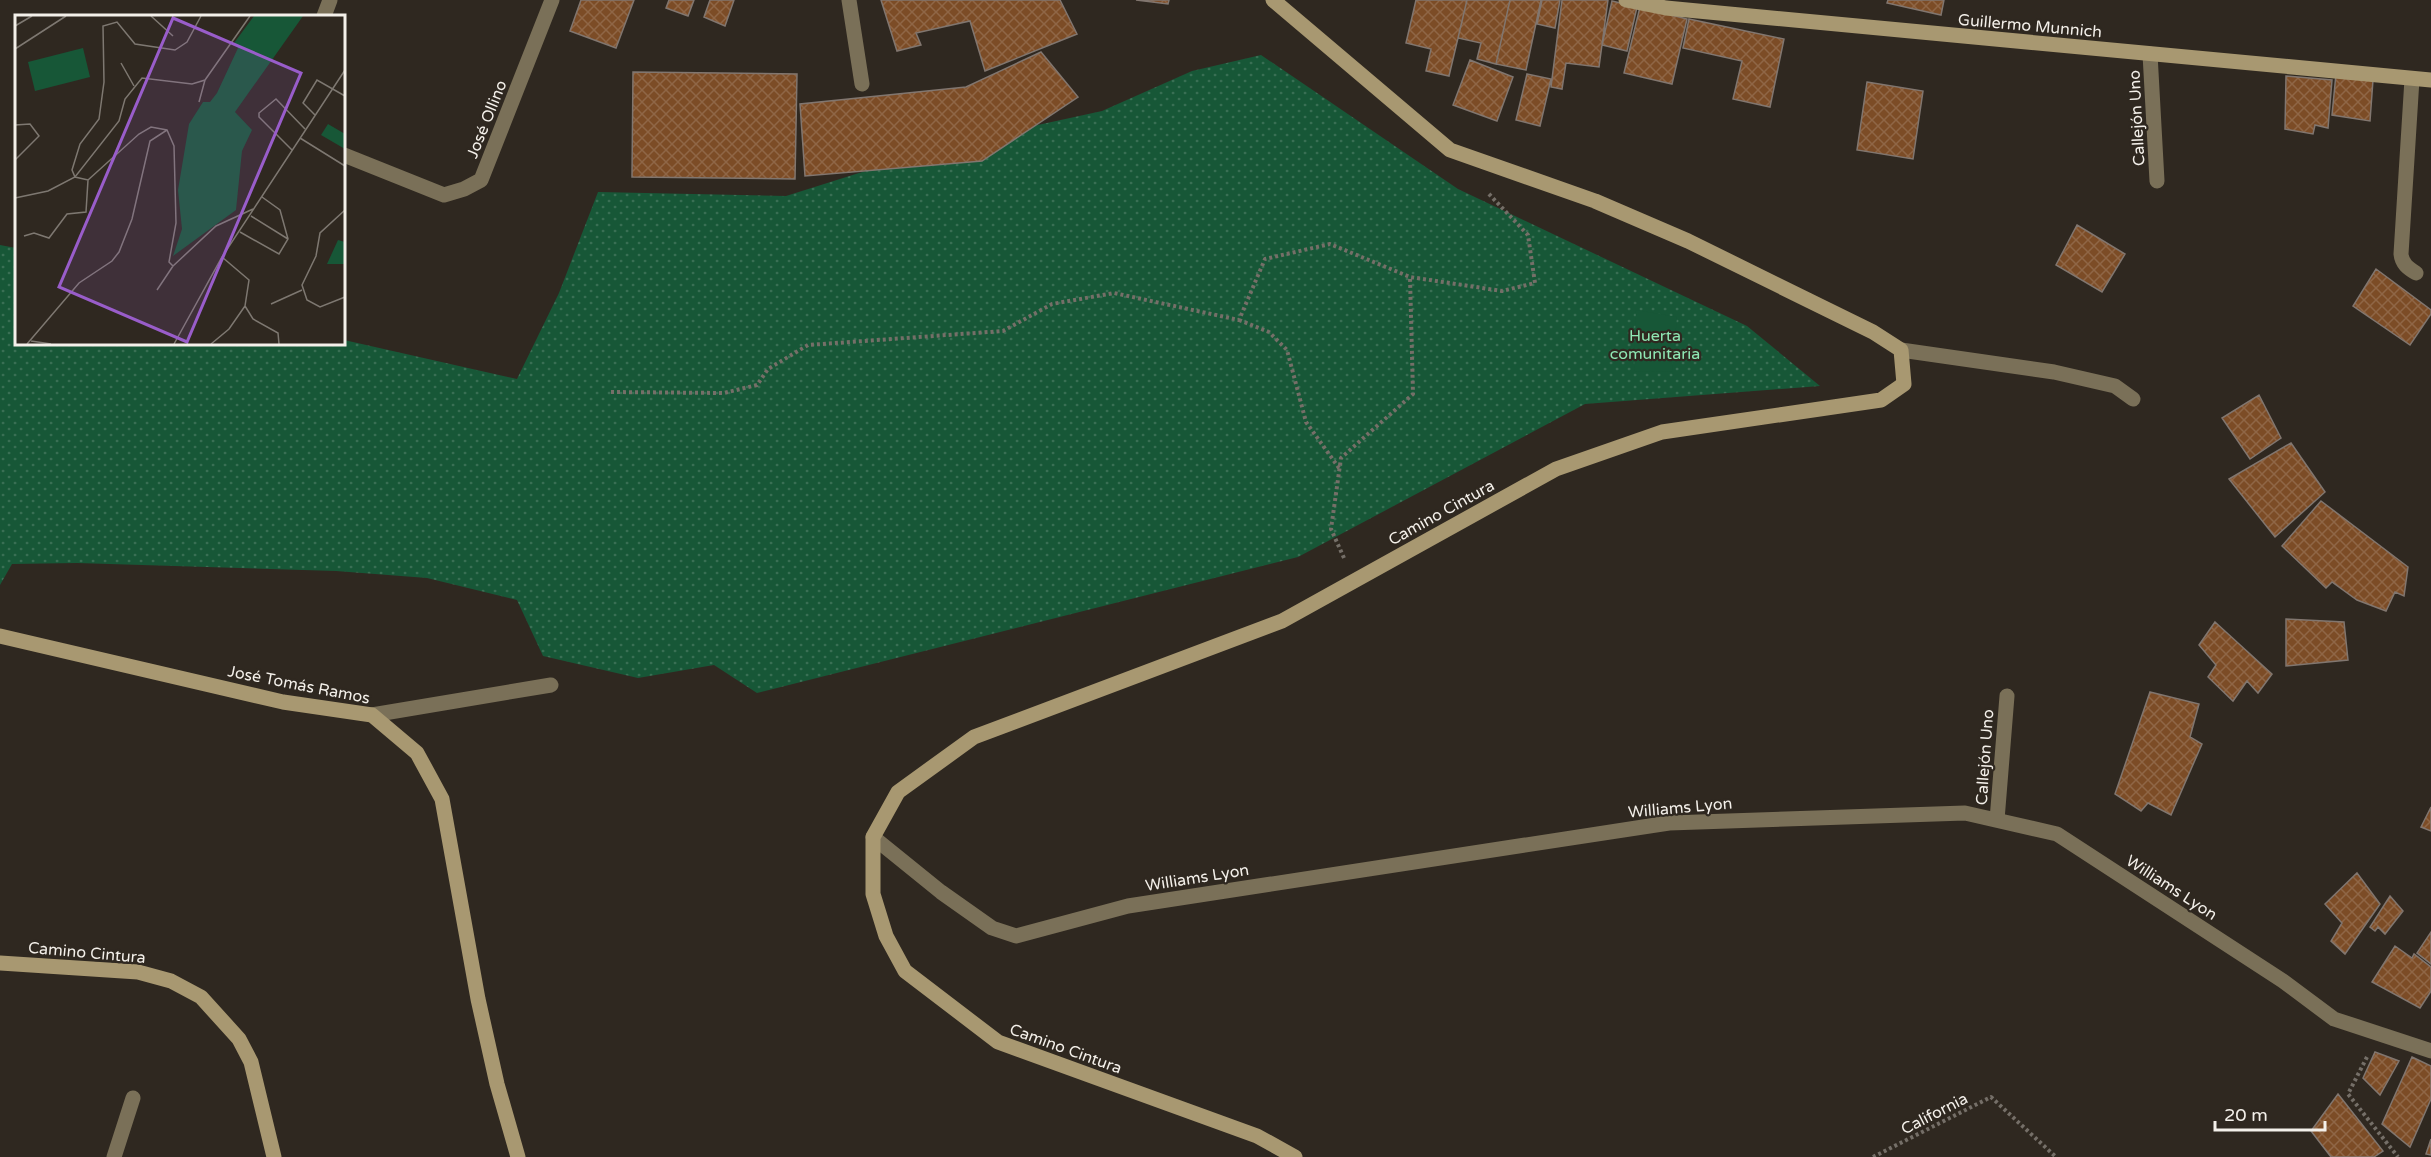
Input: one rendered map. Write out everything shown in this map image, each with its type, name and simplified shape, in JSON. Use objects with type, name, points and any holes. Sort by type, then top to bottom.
[{"type":"main road","points":[[1273,0],[1450,150],[1595,201],[1688,241],[1873,332],[1901,350]]},
{"type":"main road","name":"Guillermo Munnich","points":[[1626,0],[2150,54],[2431,80]]},
{"type":"main road","name":"Camino Cintura","points":[[1295,1157],[1257,1136],[998,1042],[905,971],[886,936],[873,894],[873,837],[898,792],[974,737],[1282,621],[1556,469],[1662,432],[1881,400],[1904,384],[1901,350]]},
{"type":"main road","name":"José Tomás Ramos","points":[[0,636],[283,702],[372,715],[417,753],[442,799],[478,999],[497,1084],[518,1157]]},
{"type":"main road","name":"Camino Cintura","points":[[0,963],[138,972],[171,981],[201,997],[240,1039],[251,1062],[274,1157]]},
{"type":"street","points":[[324,15],[330,0]]},
{"type":"street","name":"José Ollino","points":[[345,155],[444,195],[464,189],[481,180],[552,0]]},
{"type":"street","points":[[849,0],[862,84]]},
{"type":"street","name":"Callejón Uno","points":[[2150,54],[2157,180]]},
{"type":"street","points":[[2412,79],[2402,260],[2407,268],[2416,273]]},
{"type":"street","points":[[1901,350],[2054,372],[2115,386],[2133,399]]},
{"type":"street","points":[[372,715],[551,685]]},
{"type":"street","name":"Callejón Uno","points":[[1997,820],[2007,696]]},
{"type":"street","name":"Williams Lyon","points":[[873,837],[941,892],[992,928],[1016,936],[1128,906],[1669,823],[1965,813],[2057,834],[2283,981],[2334,1019],[2431,1051]]},
{"type":"street","points":[[114,1157],[133,1098]]},
{"type":"path","points":[[1239,320],[1265,259],[1330,244],[1410,277],[1502,291],[1535,283],[1528,235],[1483,188]]},
{"type":"path","points":[[1354,580],[1331,529],[1341,458],[1413,394],[1410,277]]},
{"type":"path","points":[[610,392],[724,393],[757,385],[768,369],[808,345],[1003,331],[1052,304],[1114,293],[1239,320],[1269,332],[1287,350],[1306,422],[1340,468]]},
{"type":"path","points":[[2378,1034],[2348,1094],[2398,1157]]},
{"type":"path","name":"California","points":[[1873,1157],[1992,1097],[2056,1157]]},
{"type":"green space","points":[[1261,55],[1458,189],[1747,326],[1820,386],[1585,404],[1298,557],[757,693],[714,665],[638,678],[543,656],[517,600],[427,578],[336,571],[77,563],[12,564],[0,585],[0,245],[15,248],[15,345],[345,345],[345,340],[517,379],[559,293],[598,192],[786,196],[951,144],[1102,111],[1192,71]]},
{"type":"green space","name":"Huerta comunitaria","points":[[1636,310],[1677,317],[1672,372],[1634,371]]},
{"type":"building","points":[[581,0],[634,0],[616,48],[570,31]]},
{"type":"building","points":[[669,0],[694,0],[688,16],[666,8]]},
{"type":"building","points":[[710,0],[734,0],[725,26],[704,17]]},
{"type":"building","points":[[881,0],[1060,0],[1077,34],[985,71],[970,21],[916,33],[921,45],[897,51]]},
{"type":"building","points":[[1136,0],[1169,0],[1168,4]]},
{"type":"building","points":[[1416,0],[1467,0],[1449,76],[1426,71],[1431,49],[1406,43]]},
{"type":"building","points":[[1467,0],[1510,0],[1496,64],[1477,59],[1481,43],[1458,38]]},
{"type":"building","points":[[1510,0],[1541,0],[1526,70],[1496,64]]},
{"type":"building","points":[[1542,0],[1560,0],[1555,28],[1537,24]]},
{"type":"building","points":[[1562,0],[1608,0],[1599,67],[1566,63],[1562,89],[1551,87]]},
{"type":"building","points":[[1888,0],[1944,0],[1941,15],[1887,3]]},
{"type":"building","points":[[1612,1],[1637,7],[1627,51],[1602,45]]},
{"type":"building","points":[[1640,7],[1687,19],[1672,84],[1624,73]]},
{"type":"building","points":[[1689,19],[1784,39],[1770,107],[1733,99],[1742,61],[1683,48]]},
{"type":"building","points":[[1041,52],[1078,97],[982,161],[805,176],[800,104],[966,87]]},
{"type":"building","points":[[1470,60],[1513,77],[1497,121],[1453,105]]},
{"type":"building","points":[[633,72],[797,74],[795,179],[632,177]]},
{"type":"building","points":[[1527,74],[1551,79],[1540,126],[1516,120]]},
{"type":"building","points":[[2336,74],[2373,80],[2370,121],[2332,115]]},
{"type":"building","points":[[2286,76],[2332,80],[2328,128],[2315,125],[2313,134],[2285,129]]},
{"type":"building","points":[[1867,82],[1923,91],[1913,159],[1857,150]]},
{"type":"building","points":[[2077,225],[2125,254],[2102,292],[2056,265]]},
{"type":"building","points":[[2376,269],[2431,310],[2431,314],[2410,345],[2353,306]]},
{"type":"building","points":[[2259,395],[2281,438],[2250,459],[2222,418]]},
{"type":"building","points":[[2291,443],[2325,492],[2275,537],[2229,479]]},
{"type":"building","points":[[2321,501],[2408,567],[2404,596],[2395,592],[2386,611],[2357,600],[2332,582],[2326,588],[2282,546]]},
{"type":"building","points":[[2286,619],[2344,622],[2348,660],[2286,666]]},
{"type":"building","points":[[2215,622],[2272,674],[2258,693],[2247,681],[2233,701],[2208,677],[2216,665],[2199,645]]},
{"type":"building","points":[[2150,692],[2199,704],[2190,737],[2202,744],[2171,815],[2148,803],[2141,811],[2115,794]]},
{"type":"building","points":[[2431,807],[2431,831],[2421,827]]},
{"type":"building","points":[[2357,873],[2380,904],[2345,954],[2331,941],[2342,923],[2325,904]]},
{"type":"building","points":[[2390,896],[2403,911],[2385,934],[2378,927],[2375,931],[2370,927]]},
{"type":"building","points":[[2431,932],[2431,964],[2417,953]]},
{"type":"building","points":[[2395,946],[2412,958],[2414,954],[2431,967],[2431,991],[2420,1008],[2372,982]]},
{"type":"building","points":[[2375,1052],[2399,1061],[2380,1095],[2363,1078]]},
{"type":"building","points":[[2412,1057],[2431,1066],[2431,1099],[2410,1147],[2382,1124]]},
{"type":"building","points":[[2338,1094],[2383,1151],[2374,1157],[2331,1157],[2311,1131]]},
{"type":"building","points":[[2431,1139],[2431,1155],[2426,1154]]}]
